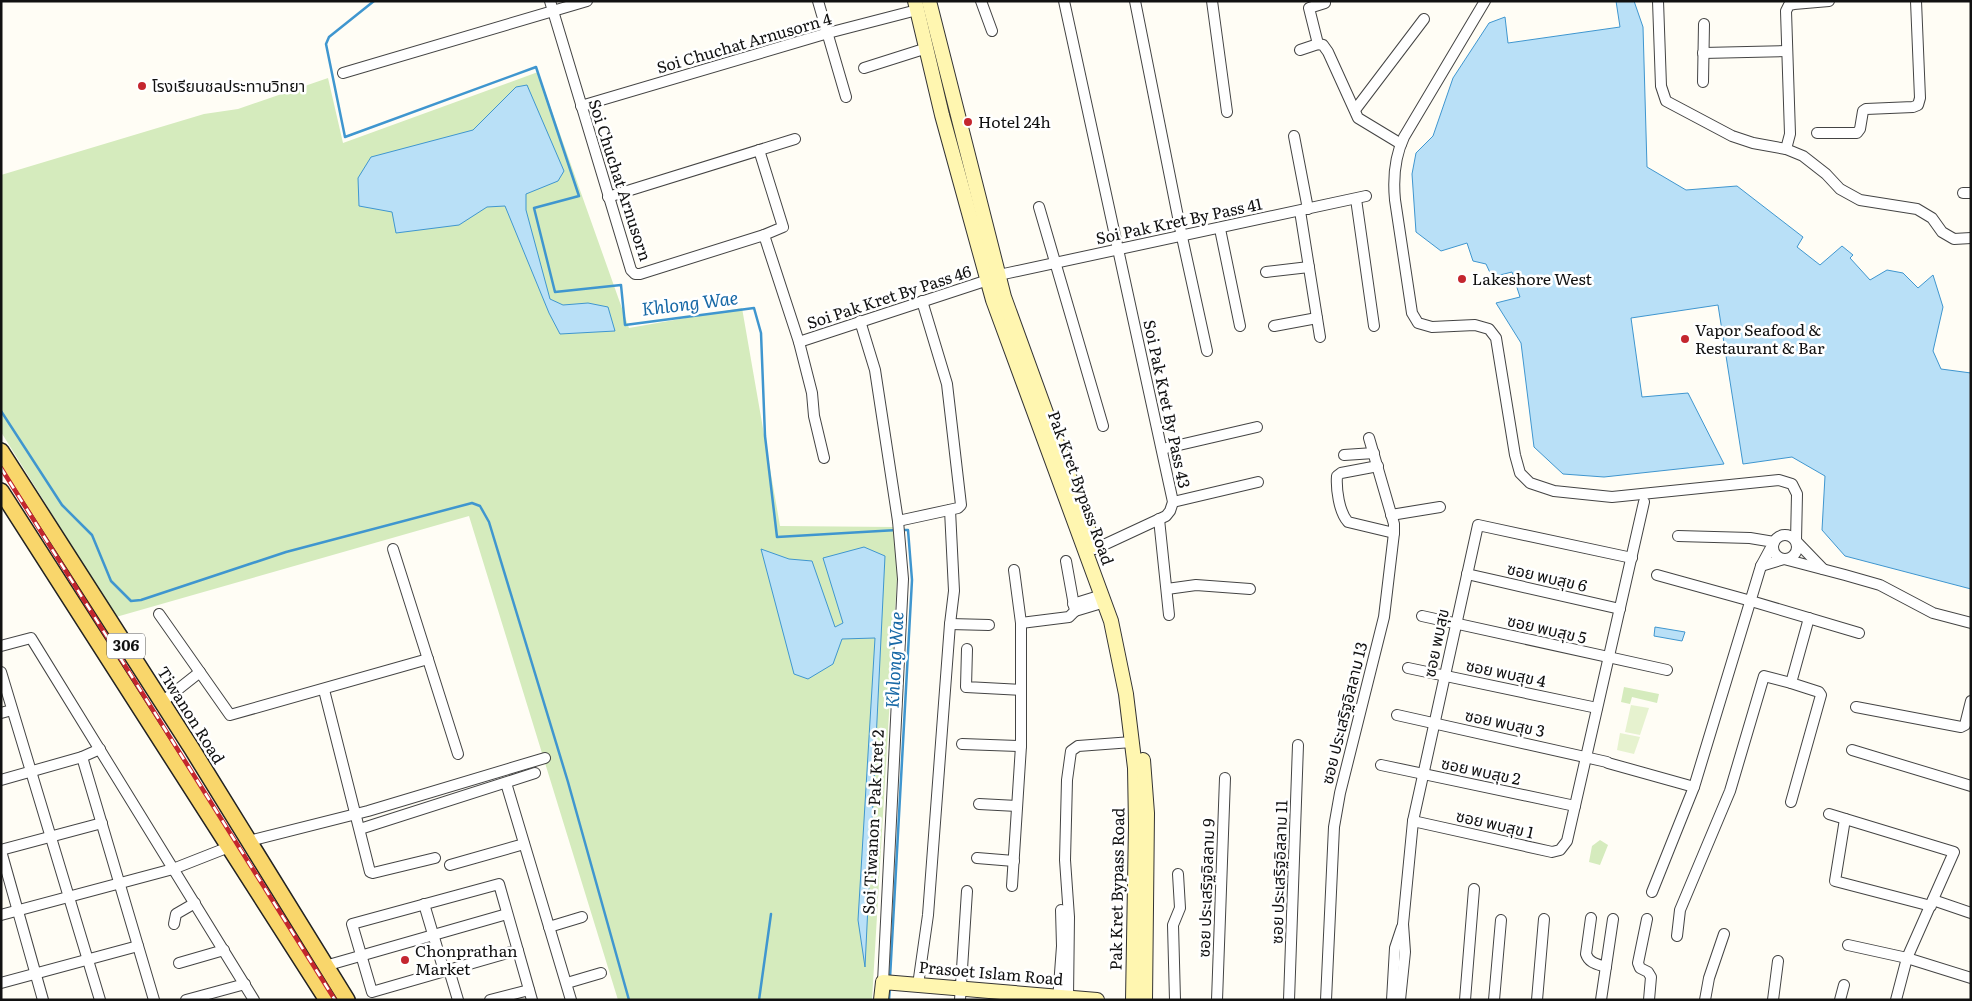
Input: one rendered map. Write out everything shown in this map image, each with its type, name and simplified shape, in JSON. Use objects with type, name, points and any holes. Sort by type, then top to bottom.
[{"type":"main road","name":"Pak Kret Bypass Road","points":[[929,1],[994,278],[993,300],[1111,621],[1126,694],[1135,768],[1133,1000]]},
{"type":"main road","name":"Pak Kret Bypass Road","points":[[916,6],[942,115],[994,278],[1004,297],[1119,616],[1135,692],[1144,766],[1147,813],[1145,1000]]},
{"type":"main road","name":"Tiwanon Road","points":[[1,451],[162,702],[347,1000]]},
{"type":"main road","name":"306","points":[[1,490],[327,1000]]},
{"type":"main road","points":[[229,847],[249,841]]},
{"type":"main road","name":"Prasoet Islam Road","points":[[888,982],[918,985],[960,994],[1097,1000]]},
{"type":"main road","name":"Soi Tiwanon - Pak Kret 2","points":[[881,1000],[888,982]]},
{"type":"street","points":[[343,73],[551,6],[587,1]]},
{"type":"street","points":[[818,1],[846,97]]},
{"type":"street","points":[[981,1],[992,31]]},
{"type":"street","name":"Soi Pak Kret By Pass 43","points":[[1064,1],[1173,502],[1169,513],[1095,549]]},
{"type":"street","points":[[1135,1],[1182,237],[1207,351]]},
{"type":"street","points":[[1212,1],[1227,112]]},
{"type":"street","points":[[1485,1],[1401,144],[1394,183],[1394,200],[1412,313],[1418,323],[1432,327],[1475,325],[1489,329],[1496,338],[1515,455],[1520,473],[1530,483],[1554,492],[1612,497],[1779,480],[1792,484],[1797,494],[1796,541],[1798,547],[1794,555],[1761,566]]},
{"type":"street","points":[[1658,1],[1661,86],[1666,101],[1732,136],[1753,143],[1786,148],[1803,156],[1826,174],[1840,190],[1860,200],[1917,209],[1932,218],[1942,232],[1954,239],[1971,238]]},
{"type":"street","points":[[1786,148],[1790,134],[1786,11],[1789,5],[1829,1]]},
{"type":"street","points":[[1817,133],[1857,133],[1860,129],[1863,111],[1866,109],[1913,107],[1918,105],[1920,98],[1916,1]]},
{"type":"street","points":[[1318,44],[1309,8],[1326,3]]},
{"type":"street","name":"Soi Chuchat Arnusorn","points":[[551,6],[631,270],[635,274],[640,274],[764,235]]},
{"type":"street","name":"Soi Chuchat Arnusorn 4","points":[[581,106],[916,6]]},
{"type":"street","points":[[1355,110],[1424,20]]},
{"type":"street","points":[[1702,82],[1704,24]]},
{"type":"street","points":[[1300,50],[1318,44],[1323,45],[1358,118],[1401,144]]},
{"type":"street","points":[[864,68],[927,48]]},
{"type":"street","points":[[1703,53],[1787,51]]},
{"type":"street","points":[[1294,136],[1304,210],[1309,267],[1320,337]]},
{"type":"street","points":[[608,198],[794,138]]},
{"type":"street","points":[[759,150],[783,227],[764,235],[812,393],[814,416],[824,458]]},
{"type":"street","name":"Soi Pak Kret By Pass 41","points":[[994,278],[1054,263],[1361,198],[1374,326]]},
{"type":"street","points":[[1039,207],[1103,426]]},
{"type":"street","points":[[1220,229],[1240,326]]},
{"type":"street","points":[[1266,272],[1309,267]]},
{"type":"street","name":"Soi Pak Kret By Pass 46","points":[[798,342],[860,320],[994,278]]},
{"type":"street","points":[[898,527],[958,508],[962,505],[947,384],[922,301]]},
{"type":"street","points":[[1274,326],[1317,318]]},
{"type":"street","name":"Soi Tiwanon - Pak Kret 2","points":[[860,320],[875,370],[898,527],[903,579],[888,982]]},
{"type":"street","points":[[1162,449],[1258,427]]},
{"type":"street","name":"ซอย ประเสริฐอิสลาม 13","points":[[1326,1000],[1334,827],[1340,793],[1384,617],[1394,533],[1391,515],[1370,438]]},
{"type":"street","points":[[1344,455],[1374,453]]},
{"type":"street","points":[[1378,466],[1341,473],[1337,476],[1342,510],[1348,522],[1394,533]]},
{"type":"street","points":[[1173,502],[1258,482]]},
{"type":"street","points":[[1575,806],[1644,502]]},
{"type":"street","points":[[1391,515],[1440,507]]},
{"type":"street","points":[[918,985],[928,915],[954,591],[950,510]]},
{"type":"street","points":[[1159,519],[1169,614]]},
{"type":"street","points":[[1652,892],[1694,787],[1761,566],[1774,542],[1784,535],[1796,522]]},
{"type":"street","name":"ซอย พบสุข","points":[[1400,1000],[1405,943],[1403,924],[1414,821],[1477,527],[1480,525],[1632,558]]},
{"type":"street","points":[[1784,535],[1792,536],[1823,569]]},
{"type":"street","points":[[1678,536],[1750,538],[1774,542]]},
{"type":"street","points":[[1774,542],[1775,553],[1784,559],[1880,585],[1933,613],[1971,623]]},
{"type":"street","points":[[392,549],[458,754]]},
{"type":"street","points":[[1021,623],[1069,617],[1074,607],[1066,561]]},
{"type":"street","points":[[1012,886],[1021,746],[1021,623],[1014,570]]},
{"type":"street","name":"ซอย พบสุข 6","points":[[1467,574],[1620,609]]},
{"type":"street","points":[[1657,575],[1859,633]]},
{"type":"street","points":[[1166,589],[1196,584],[1250,589]]},
{"type":"street","points":[[1074,607],[1103,598]]},
{"type":"street","points":[[159,614],[230,715],[324,690],[428,659]]},
{"type":"street","name":"ซอย พบสุข 5","points":[[1422,616],[1666,670]]},
{"type":"street","points":[[1791,684],[1809,618]]},
{"type":"street","points":[[950,624],[990,625]]},
{"type":"street","points":[[1,646],[30,638],[254,1000]]},
{"type":"street","points":[[967,649],[966,687],[1021,690]]},
{"type":"street","name":"ซอย พบสุข 4","points":[[1408,668],[1598,708]]},
{"type":"street","points":[[1,672],[100,1000]]},
{"type":"street","points":[[162,702],[200,672]]},
{"type":"street","points":[[1677,936],[1680,910],[1730,791],[1764,676],[1819,692],[1821,695],[1791,802]]},
{"type":"street","points":[[324,690],[369,868],[373,873],[435,858]]},
{"type":"street","points":[[1856,707],[1961,727],[1965,725],[1971,700]]},
{"type":"street","points":[[1,713],[12,710]]},
{"type":"street","name":"ซอย พบสุข 3","points":[[1397,715],[1586,756],[1694,787]]},
{"type":"street","points":[[1061,998],[1068,917],[1064,860],[1067,780],[1071,751],[1078,746],[1087,744],[1132,742]]},
{"type":"street","points":[[962,744],[1021,746]]},
{"type":"street","name":"ซอย ประเสริฐอิสลาม 11","points":[[1289,1000],[1298,745]]},
{"type":"street","points":[[1,780],[82,757],[100,749]]},
{"type":"street","points":[[1852,750],[1971,786]]},
{"type":"street","points":[[82,757],[154,1000]]},
{"type":"street","points":[[249,841],[356,813],[545,758]]},
{"type":"street","name":"ซอย พบสุข 2","points":[[1380,765],[1575,806]]},
{"type":"street","points":[[360,829],[534,773]]},
{"type":"street","name":"ซอย ประเสริฐอิสลาม 9","points":[[1217,1000],[1225,778]]},
{"type":"street","points":[[506,783],[571,1000]]},
{"type":"street","points":[[978,804],[1017,806]]},
{"type":"street","name":"ซอย พบสุข 1","points":[[1414,821],[1552,852],[1560,850],[1567,841],[1575,806]]},
{"type":"street","points":[[1829,814],[1954,852],[1907,958],[1896,1000]]},
{"type":"street","points":[[1846,819],[1834,881],[1971,913]]},
{"type":"street","points":[[43,1000],[1,851],[102,822]]},
{"type":"street","points":[[450,865],[524,844]]},
{"type":"street","points":[[1,916],[173,868],[229,847]]},
{"type":"street","points":[[977,858],[1014,862]]},
{"type":"street","points":[[1175,1000],[1173,926],[1180,908],[1178,874]]},
{"type":"street","points":[[490,1000],[531,995],[499,884],[352,924],[372,992],[518,950]]},
{"type":"street","points":[[1465,1000],[1474,889]]},
{"type":"street","points":[[960,994],[967,891]]},
{"type":"street","points":[[174,924],[176,914],[195,903]]},
{"type":"street","points":[[424,904],[458,1000]]},
{"type":"street","points":[[1061,910],[1061,998]]},
{"type":"street","points":[[326,966],[507,914]]},
{"type":"street","points":[[549,927],[582,917]]},
{"type":"street","points":[[1590,918],[1586,954],[1592,963],[1606,967]]},
{"type":"street","points":[[1537,1000],[1544,919]]},
{"type":"street","points":[[1601,1000],[1613,919]]},
{"type":"street","points":[[1648,919],[1638,963],[1640,968],[1651,976],[1649,1000]]},
{"type":"street","points":[[1494,1000],[1500,920]]},
{"type":"street","name":"ซอย พบสุข","points":[[1392,1000],[1395,948],[1403,924]]},
{"type":"street","points":[[1705,1000],[1709,978],[1724,934]]},
{"type":"street","points":[[1848,945],[1907,958],[1971,978]]},
{"type":"street","points":[[1,983],[138,946]]},
{"type":"street","points":[[180,963],[224,950]]},
{"type":"street","points":[[1774,1000],[1778,961]]},
{"type":"street","points":[[567,983],[600,973]]},
{"type":"street","points":[[186,1000],[245,984]]},
{"type":"street","points":[[1840,1000],[1844,985]]},
{"type":"green space","points":[[538,72],[629,328],[742,308],[780,526],[896,527],[898,562],[872,1000],[618,1000],[469,516],[116,617],[1,432],[1,175],[204,114],[238,109],[328,78],[343,143]]},
{"type":"green space","points":[[1624,687],[1659,694],[1657,703],[1632,697],[1630,704],[1621,702]]},
{"type":"green space","points":[[1631,705],[1649,708],[1640,735],[1625,732]]},
{"type":"green space","points":[[1620,733],[1640,737],[1634,754],[1617,750]]},
{"type":"green space","points":[[1600,840],[1608,845],[1600,865],[1589,862],[1592,846]]},
{"type":"water","points":[[1616,1],[1634,1],[1643,27],[1647,167],[1686,190],[1737,186],[1803,237],[1797,247],[1820,265],[1842,246],[1853,255],[1850,258],[1870,280],[1887,270],[1903,273],[1918,288],[1933,275],[1943,307],[1933,351],[1941,369],[1971,373],[1971,589],[1845,556],[1822,530],[1825,476],[1792,457],[1743,464],[1718,305],[1631,318],[1642,397],[1688,393],[1724,464],[1604,477],[1563,474],[1534,447],[1521,343],[1496,303],[1520,297],[1512,272],[1492,277],[1486,264],[1473,261],[1467,243],[1441,251],[1416,232],[1412,174],[1416,153],[1433,136],[1453,78],[1489,23],[1505,17],[1508,43],[1620,27]]},
{"type":"water","points":[[527,85],[564,171],[558,181],[526,194],[526,210],[550,299],[563,305],[588,303],[608,307],[615,331],[560,334],[549,313],[505,206],[487,207],[459,225],[396,233],[392,212],[359,206],[358,178],[371,157],[473,130],[516,87]]},
{"type":"water","points":[[864,547],[885,556],[865,967],[858,920],[875,638],[842,639],[833,664],[808,679],[794,674],[761,549],[789,559],[812,561],[835,627],[843,623],[823,558]]},
{"type":"water","points":[[1655,627],[1685,632],[1682,641],[1654,636]]},
{"type":"waterway","name":"Khlong Wae","points":[[374,1],[329,37],[326,44],[345,137],[536,67],[579,196],[534,208],[555,292],[621,285],[625,325],[754,308],[761,333],[765,436],[777,537],[897,530]]},
{"type":"waterway","points":[[1,411],[62,505],[92,535],[111,581],[131,601],[141,600],[286,552],[472,503],[480,506],[489,522],[568,782],[629,1000]]},
{"type":"waterway","name":"Khlong Wae","points":[[890,978],[912,580],[908,530],[903,530]]},
{"type":"waterway","points":[[759,1000],[771,914]]},
{"type":"waterway","name":"Khlong Wae","points":[[889,1000],[890,986]]},
{"type":"railway","points":[[1,468],[335,1000]]},
{"type":"place","name":"โรงเรียนชลประทานวิทยา","points":[[142,86]]},
{"type":"place","name":"Hotel 24h","points":[[968,122]]},
{"type":"place","name":"Lakeshore West","points":[[1462,279]]},
{"type":"place","name":"Vapor Seafood & Restaurant & Bar","points":[[1685,339]]},
{"type":"place","name":"Chonprathan Market","points":[[405,960]]}]
